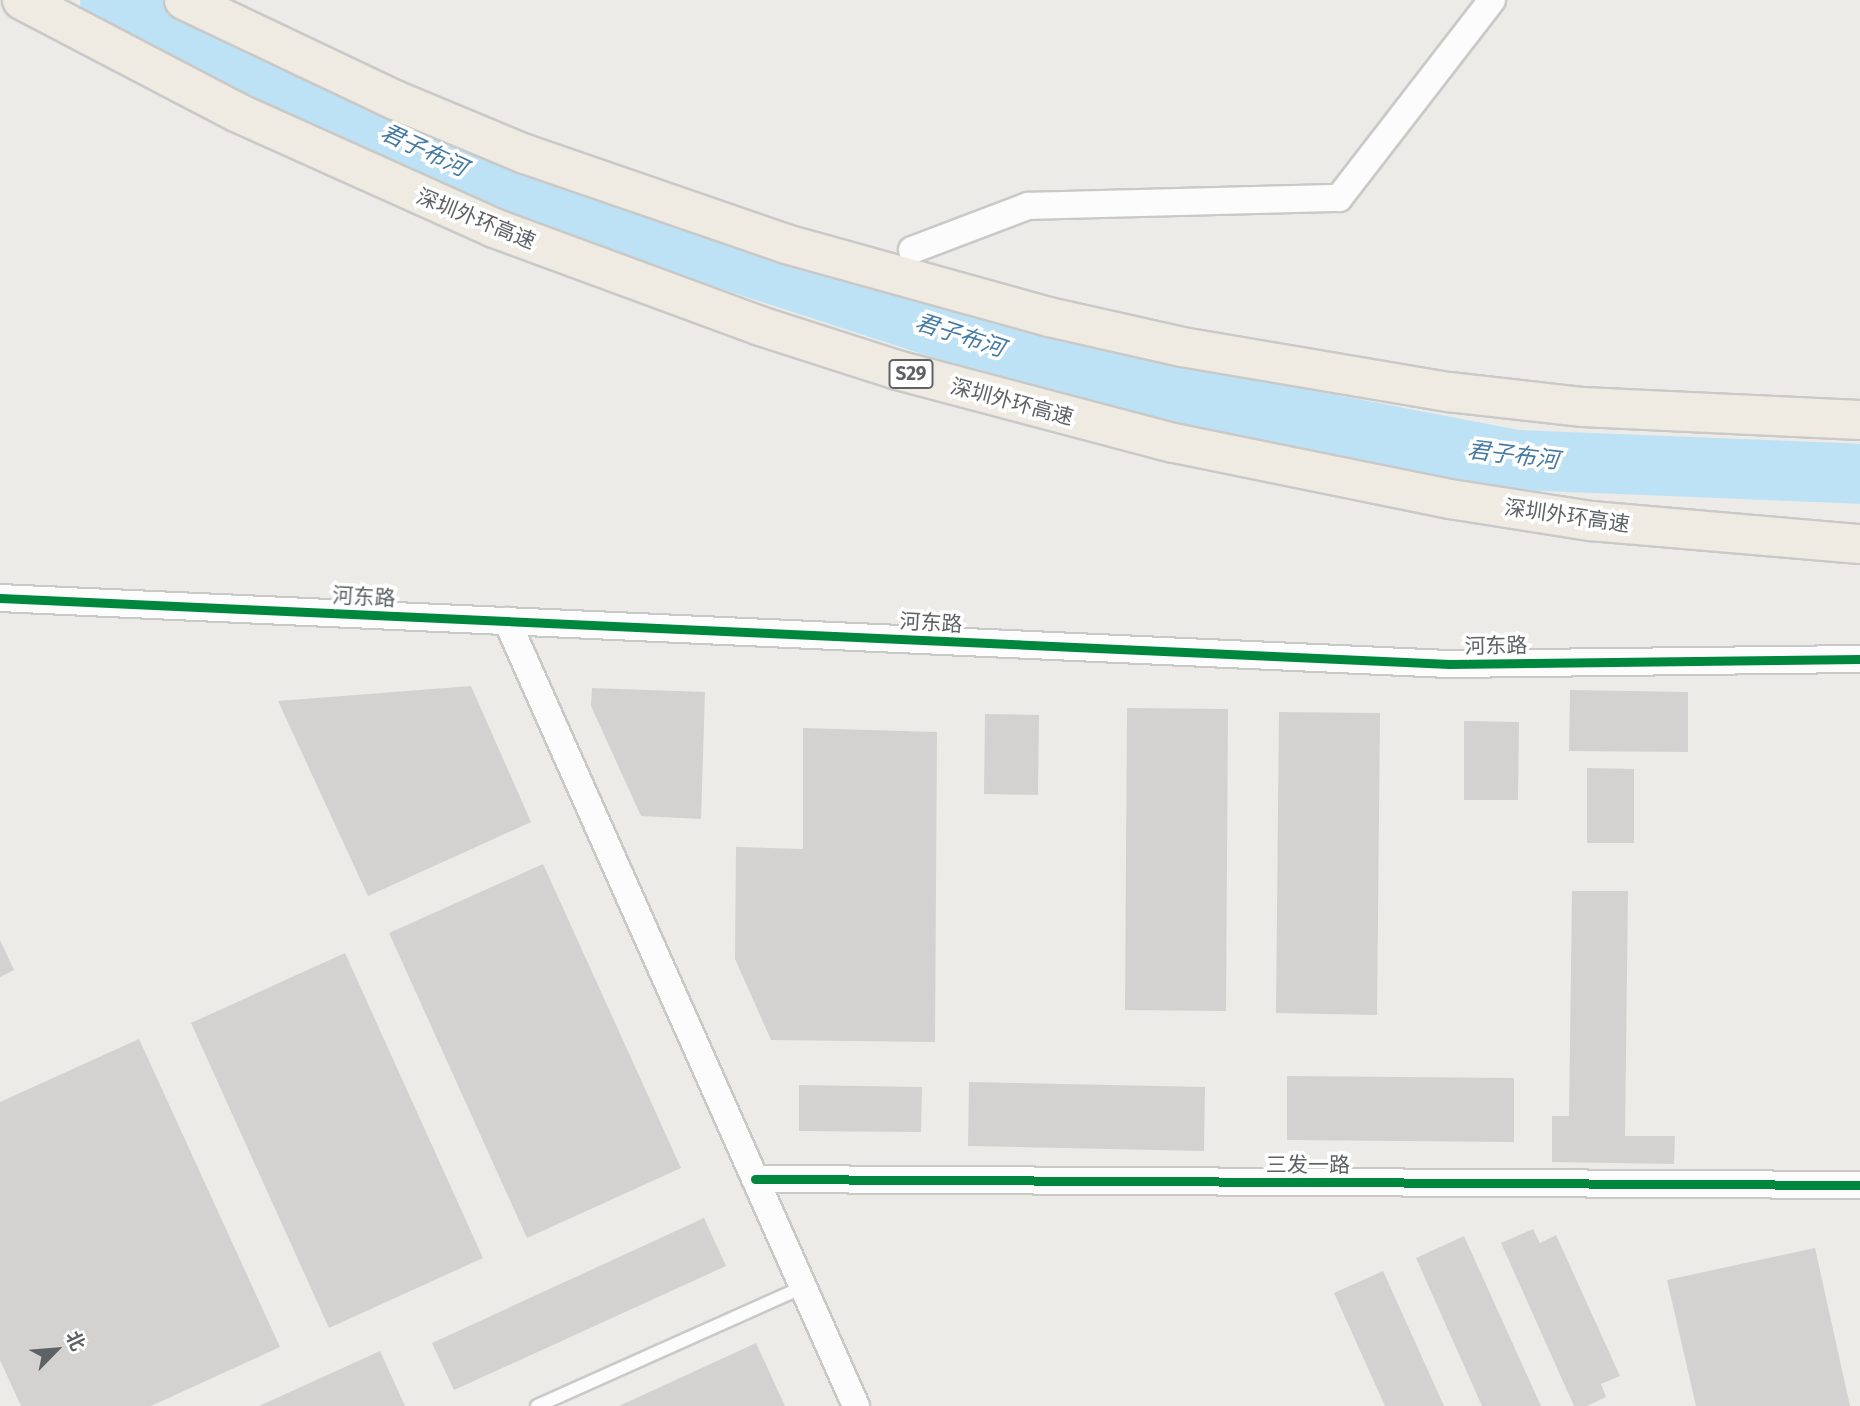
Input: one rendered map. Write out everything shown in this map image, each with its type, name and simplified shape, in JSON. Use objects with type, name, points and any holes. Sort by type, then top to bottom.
[{"type":"highway","name":"深圳外环高速","points":[[22,0],[236,112],[494,228],[760,326],[897,370],[1174,443],[1450,499],[1591,521],[1860,544]]},
{"type":"highway","points":[[184,0],[396,100],[525,153],[786,244],[1049,317],[1182,347],[1449,392],[1583,407],[1860,420]]},
{"type":"street","points":[[912,250],[1028,206],[1339,198],[1492,0]]},
{"type":"street","name":"河东路","points":[[0,598],[1449,664],[1860,659]]},
{"type":"street","points":[[507,621],[856,1406]]},
{"type":"street","name":"三发一路","points":[[755,1179],[1860,1185]]},
{"type":"lane","points":[[537,1406],[803,1287]]},
{"type":"building","points":[[471,686],[531,822],[368,896],[278,701]]},
{"type":"building","points":[[592,688],[705,692],[701,819],[641,816],[591,706]]},
{"type":"building","points":[[1570,690],[1688,692],[1688,752],[1569,751]]},
{"type":"building","points":[[1127,708],[1228,709],[1226,1011],[1125,1010]]},
{"type":"building","points":[[1279,712],[1380,713],[1377,1015],[1276,1013]]},
{"type":"building","points":[[985,714],[1039,715],[1038,795],[984,794]]},
{"type":"building","points":[[1464,721],[1519,722],[1518,800],[1464,800]]},
{"type":"building","points":[[803,728],[937,732],[935,1042],[771,1040],[735,959],[736,847],[803,849]]},
{"type":"building","points":[[1587,768],[1634,769],[1634,843],[1587,843]]},
{"type":"building","points":[[543,864],[681,1168],[527,1238],[389,933]]},
{"type":"building","points":[[1572,891],[1628,891],[1625,1136],[1675,1136],[1674,1164],[1552,1162],[1552,1116],[1569,1116]]},
{"type":"building","points":[[0,940],[14,970],[0,977]]},
{"type":"building","points":[[345,953],[483,1258],[329,1328],[191,1023]]},
{"type":"building","points":[[139,1039],[280,1347],[151,1406],[21,1406],[0,1360],[0,1102]]},
{"type":"building","points":[[1287,1076],[1514,1078],[1514,1142],[1287,1140]]},
{"type":"building","points":[[969,1082],[1205,1087],[1204,1151],[968,1146]]},
{"type":"building","points":[[799,1085],[922,1087],[921,1132],[799,1131]]},
{"type":"building","points":[[704,1218],[726,1266],[454,1390],[432,1343]]},
{"type":"building","points":[[1533,1229],[1540,1243],[1556,1235],[1620,1376],[1601,1384],[1606,1397],[1587,1406],[1574,1406],[1501,1243]]},
{"type":"building","points":[[1464,1236],[1541,1406],[1482,1406],[1416,1258]]},
{"type":"building","points":[[1815,1248],[1850,1406],[1696,1406],[1667,1280]]},
{"type":"building","points":[[1383,1271],[1444,1406],[1385,1406],[1334,1293]]},
{"type":"building","points":[[756,1343],[785,1406],[619,1406]]},
{"type":"building","points":[[380,1351],[405,1406],[259,1406]]},
{"type":"waterway","name":"君子布河","points":[[110,0],[493,183],[1096,379],[1517,460],[1860,474]]},
{"type":"cycle path","points":[[0,598],[1449,664],[1860,659]]},
{"type":"cycle path","points":[[755,1179],[1860,1185]]}]
